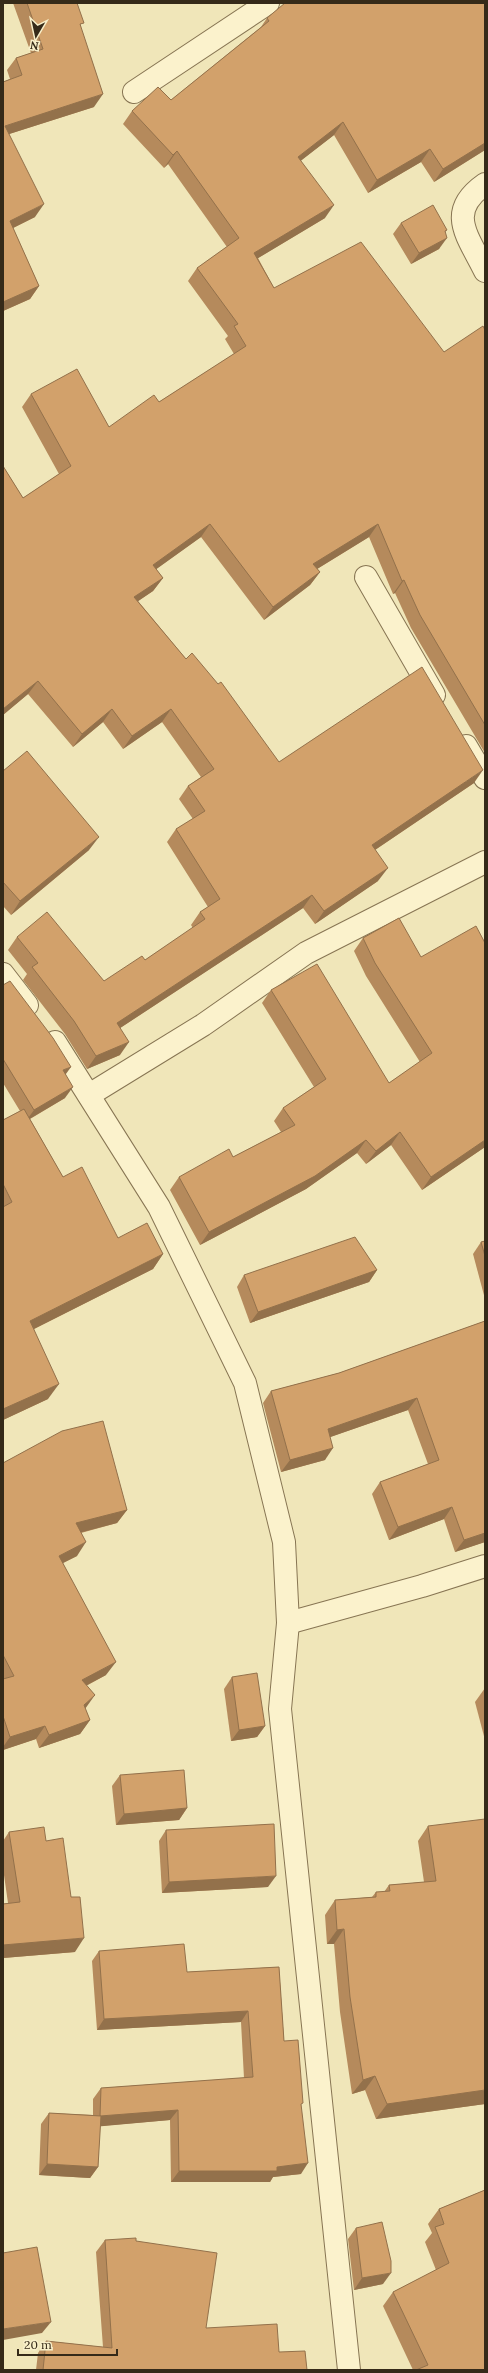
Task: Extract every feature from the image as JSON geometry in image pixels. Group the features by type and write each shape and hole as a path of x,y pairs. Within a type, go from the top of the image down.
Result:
{"street":[{"path":"134,92 268,3"},
{"path":"485,184 474,191 462,208 462,225 485,271"},
{"path":"366,577 443,710"},
{"path":"456,730 485,778"},
{"path":"89,1095 202,1024 306,953 485,862"},
{"path":"3,974 55,1042 159,1207 245,1383 284,1542 288,1622 280,1709 349,2370"},
{"path":"288,1622 422,1586 485,1566"}],"building":[{"path":"27,3 77,3 84,23 80,24 103,94 5,126 44,204 10,221 39,286 3,302 3,82 22,75 16,58 43,49"},
{"path":"285,3 485,3 485,143 443,169 430,149 377,180 343,122 298,157 334,205 254,253 274,288 361,242 444,352 483,326 485,330 485,725 420,615 404,580 402,581 378,524 313,564 320,572 273,607 210,524 153,565 163,578 134,597 186,659 192,653 218,684 221,682 279,762 422,667 483,770 372,845 388,868 324,911 312,895 117,1023 129,1042 96,1056 74,1021 32,967 38,963 17,937 47,912 104,981 142,956 145,960 205,919 200,912 220,899 176,829 205,811 188,786 214,769 171,709 132,736 112,709 82,734 38,681 3,709 3,466 23,498 71,466 31,394 77,369 109,427 154,395 159,402 246,346 234,326 238,324 197,268 239,238 177,151 173,155 132,111 158,87 171,100 269,21 267,18"},
{"path":"433,205 447,230 445,231 447,238 419,253 401,223"},
{"path":"27,751 99,837 20,901 3,882 3,771"},
{"path":"399,918 421,957 476,926 485,943 485,1140 431,1177 400,1132 376,1151 366,1140 315,1176 209,1232 179,1177 229,1149 233,1157 295,1125 283,1108 326,1079 271,990 317,964 389,1083 432,1053 375,963 363,938"},
{"path":"10,981 53,1038 71,1067 63,1070 73,1087 34,1110 3,1059 3,985"},
{"path":"24,1109 63,1177 82,1167 118,1238 147,1223 163,1254 30,1321 59,1384 3,1409 3,1207 12,1202 3,1184 3,1120"},
{"path":"355,1237 377,1270 258,1312 244,1275"},
{"path":"485,1241 485,1256 481,1242"},
{"path":"485,1321 485,1533 464,1540 452,1507 398,1527 380,1482 439,1460 417,1398 328,1429 333,1448 290,1460 271,1391 339,1373"},
{"path":"103,1421 127,1510 76,1523 86,1542 59,1556 116,1662 82,1680 95,1695 84,1705 90,1720 49,1735 45,1726 10,1737 3,1716 3,1679 14,1676 3,1655 3,1463 62,1431"},
{"path":"257,1673 265,1726 239,1730 232,1677"},
{"path":"184,1770 187,1808 124,1814 120,1775"},
{"path":"485,1819 485,2090 387,2104 375,2076 363,2080 350,1997 344,1929 337,1930 335,1900 376,1897 376,1892 390,1891 389,1885 436,1881 428,1826"},
{"path":"274,1824 276,1876 169,1882 166,1830"},
{"path":"44,1827 46,1841 63,1838 71,1897 80,1897 84,1938 3,1945 3,1904 20,1902 9,1832"},
{"path":"184,1944 187,1972 279,1967 284,2041 298,2040 303,2103 301,2104 308,2163 277,2167 277,2171 179,2171 178,2110 100,2116 101,2088 253,2077 248,2011 104,2019 99,1951"},
{"path":"49,2113 101,2116 98,2167 47,2164"},
{"path":"485,2190 485,2370 416,2370 428,2365 393,2292 449,2263 435,2227 444,2224 439,2209"},
{"path":"382,2222 391,2261 391,2273 362,2278 356,2228"},
{"path":"136,2238 136,2241 217,2253 206,2328 277,2324 279,2352 305,2351 307,2370 43,2370 46,2341 112,2348 105,2240"},
{"path":"37,2247 51,2322 3,2329 3,2253"}]}
